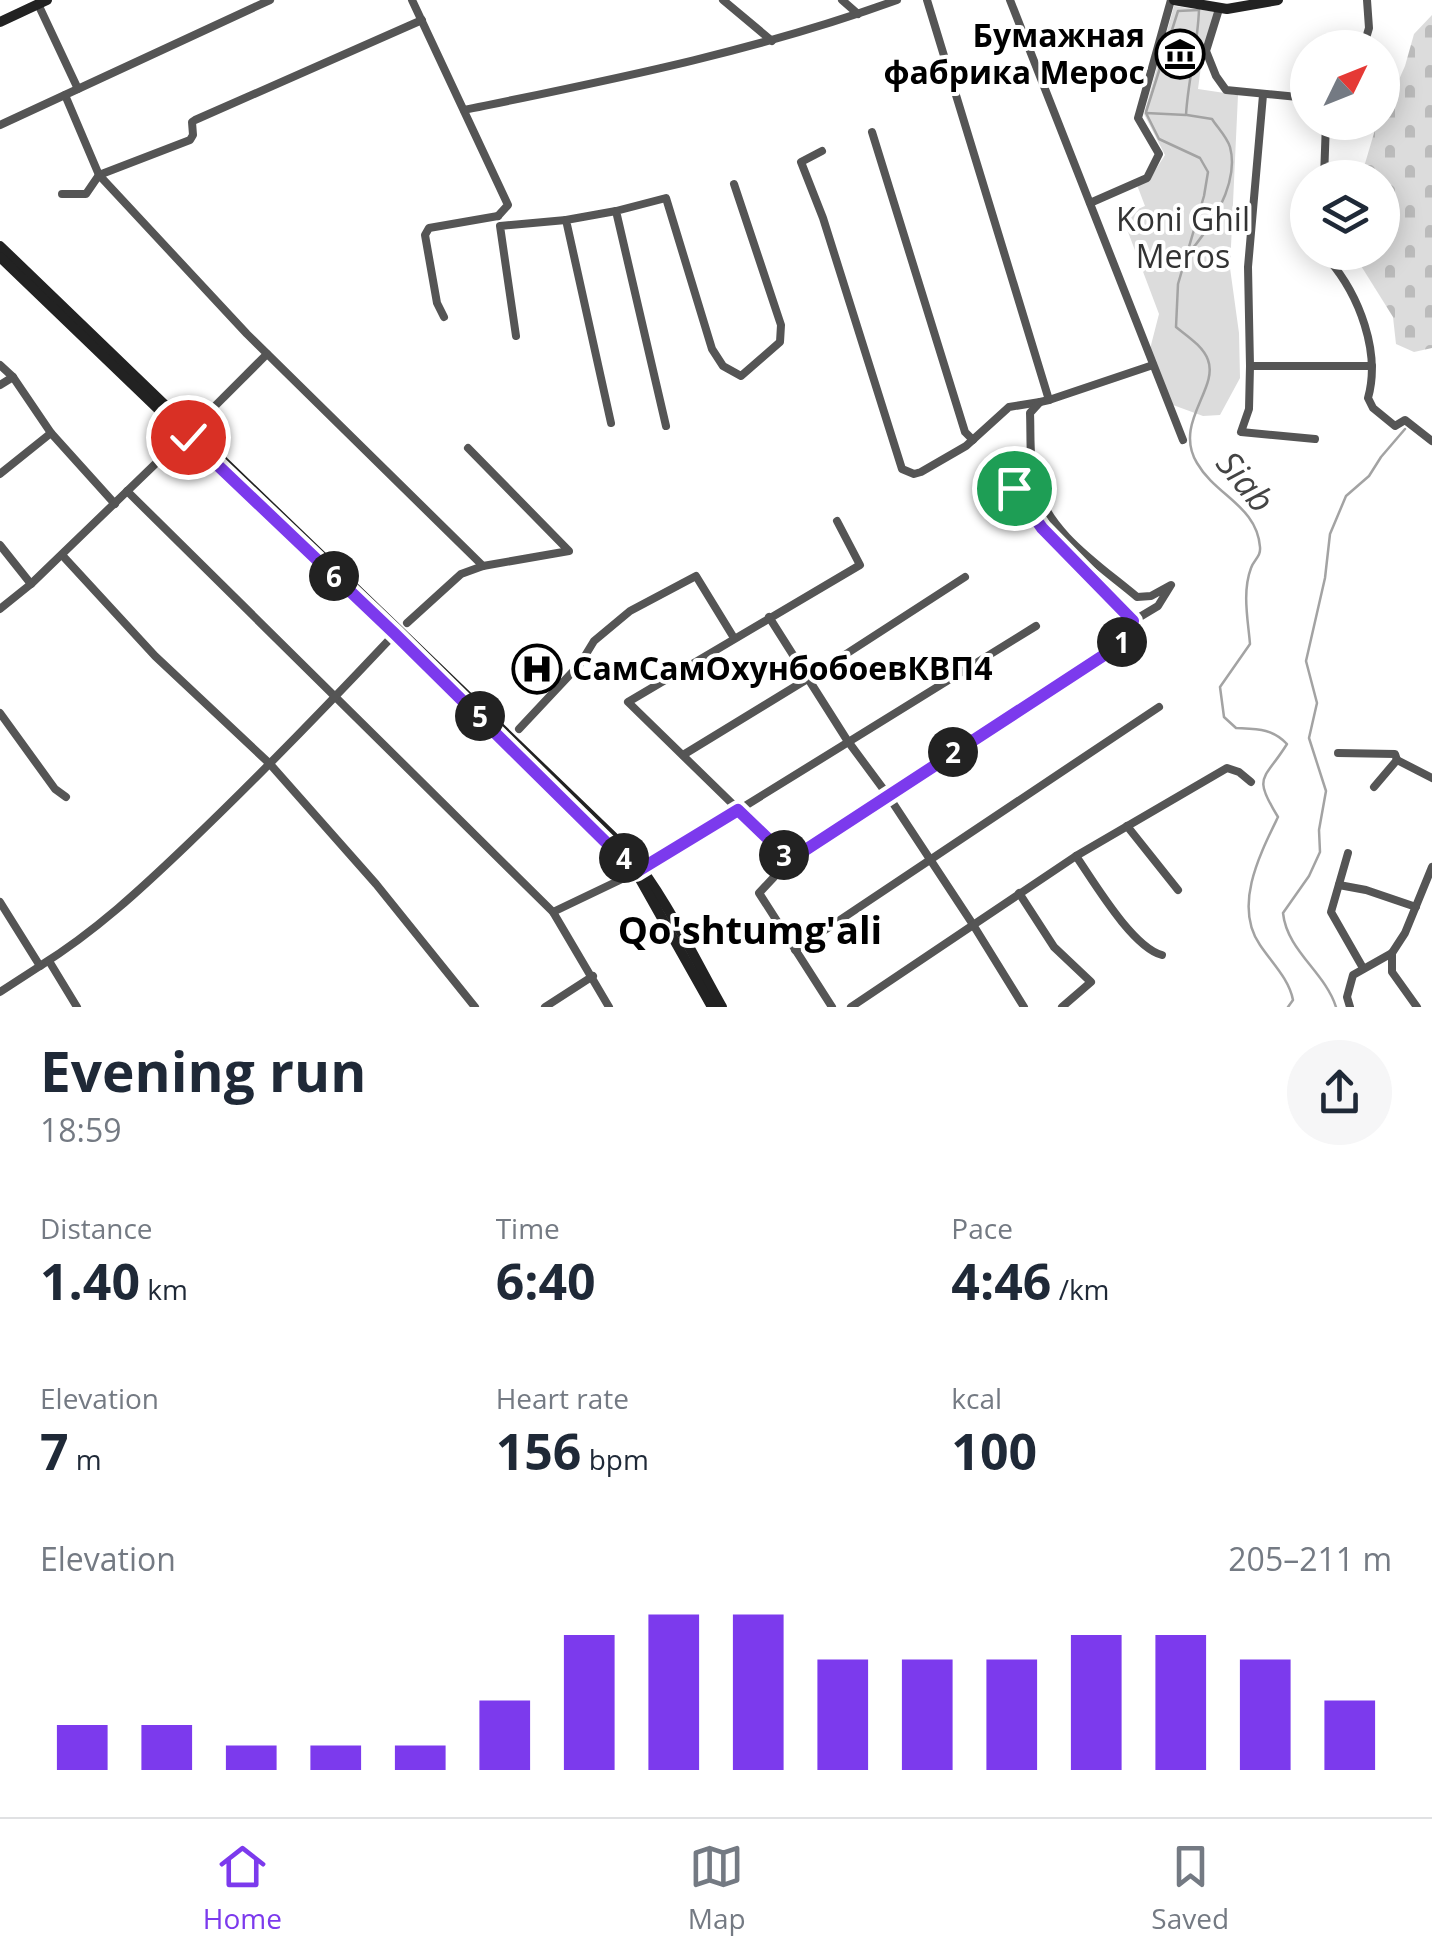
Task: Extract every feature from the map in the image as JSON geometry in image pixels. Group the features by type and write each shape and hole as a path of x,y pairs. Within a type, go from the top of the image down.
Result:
{"main road":[{"path":"1173,0 1215,8 1278,0"},
{"path":"0,22 43,2"},
{"path":"0,246 403,630 627,850 722,1007"},
{"path":"0,257 639,870 712,1007"}],"street":[{"path":"0,125 270,0"},
{"path":"412,0 508,205 498,221 516,336"},
{"path":"723,0 772,41"},
{"path":"842,0 858,14"},
{"path":"464,110 772,41 897,0"},
{"path":"927,0 1044,401"},
{"path":"1010,0 1183,440"},
{"path":"1090,203 1147,178 1159,154 1138,118 1173,0"},
{"path":"1367,0 1369,30"},
{"path":"43,2 78,89"},
{"path":"1215,8 1206,52 1226,90 1290,97"},
{"path":"62,194 86,194 99,175 190,140 195,120 422,20"},
{"path":"1262,95 1248,267 1249,409 1241,432 1315,439"},
{"path":"65,96 99,175 267,354 484,566"},
{"path":"872,132 965,432 974,440"},
{"path":"822,151 801,162 834,249 902,469 914,474 921,472 974,440 1009,407 1044,401 1154,365"},
{"path":"444,317 437,302 424,235 429,228 566,220 666,198 712,349 723,366 741,376 780,342 782,325 734,184"},
{"path":"616,211 666,426"},
{"path":"566,220 611,423"},
{"path":"1337,270 1359,307 1372,366 1368,398 1373,408 1395,426 1405,420 1432,440"},
{"path":"199,422 267,354"},
{"path":"0,365 14,377 51,433 115,504"},
{"path":"1250,366 1372,366"},
{"path":"0,385 14,377"},
{"path":"1044,401 1030,413 1034,481 1048,517 1137,597 1151,596 1178,581 1184,583"},
{"path":"0,474 51,433"},
{"path":"0,610 178,442"},
{"path":"407,623 461,574 484,566 569,551 468,448"},
{"path":"1014,488 1042,528 1133,621"},
{"path":"127,491 553,912 609,1007"},
{"path":"790,860 628,702 860,565 838,521"},
{"path":"0,545 30,584"},
{"path":"62,555 154,656 270,764 376,884 475,1007"},
{"path":"519,729 580,664 594,640 630,611 696,576 734,638"},
{"path":"682,755 809,678 964,576"},
{"path":"832,1007 759,892 790,860 1118,646 1133,621 1158,606 1171,585"},
{"path":"769,617 1024,1007"},
{"path":"553,912 639,870 1036,626"},
{"path":"0,992 111,917 270,764 388,641"},
{"path":"795,950 1159,707"},
{"path":"0,713 54,788 66,797"},
{"path":"1338,753 1395,754 1397,760"},
{"path":"1397,760 1432,778"},
{"path":"1374,787 1397,760"},
{"path":"851,1007 1076,856 1227,768 1251,782"},
{"path":"1127,826 1178,890"},
{"path":"1348,853 1331,912 1363,968"},
{"path":"1076,856 1118,916 1150,950 1162,955"},
{"path":"1417,1007 1392,972 1392,953 1432,867"},
{"path":"1339,886 1366,890 1416,907"},
{"path":"1019,894 1054,947 1091,982 1062,1007"},
{"path":"0,902 77,1007"},
{"path":"1350,1007 1347,997 1353,975 1392,953"},
{"path":"545,1007 593,976"}],"green space":[{"name":"Koni Ghil Meros","path":"1174,6 1217,12 1203,51 1198,89 1238,95 1230,268 1239,333 1240,378 1220,415 1203,416 1173,405 1150,349 1159,314 1122,216 1145,206 1137,185 1149,180 1165,155 1144,114"},
{"path":"1432,15 1432,348 1414,352 1396,344 1393,317 1364,270 1400,270 1400,160 1366,160 1372,140 1400,140 1400,77 1414,34"}],"waterway":[{"name":"Siab","path":"1199,9 1186,115 1146,113 1159,139 1200,158 1208,172 1178,284 1176,327 1202,350 1210,371 1193,420 1191,448 1205,474 1252,521 1260,547 1247,587 1250,644 1220,687 1224,717 1236,728 1270,732 1287,744 1264,779 1265,793 1278,817 1252,880 1249,914 1260,945 1291,992 1293,1000 1288,1007"},
{"path":"1146,112 1178,11 1199,10"},
{"path":"1185,257 1220,206 1232,161 1229,143 1212,119 1187,115"},
{"path":"1336,1007 1324,983 1291,939 1283,913 1309,876 1320,852 1319,830 1326,791 1309,738 1317,703 1306,661 1325,578 1330,534 1346,496 1369,476 1405,429"}],"place":[{"name":"Бумажная фабрика Мерос","path":"1180,54"},
{"name":"СамСамОхунбобоевКВП4","path":"537,669"}],"district":[{"name":"Qo'shtumg'ali","path":"750,931"}],"route":[{"path":"188,437 636,872 738,810 790,860 1118,646 1133,621 1042,528 1014,488"}]}
